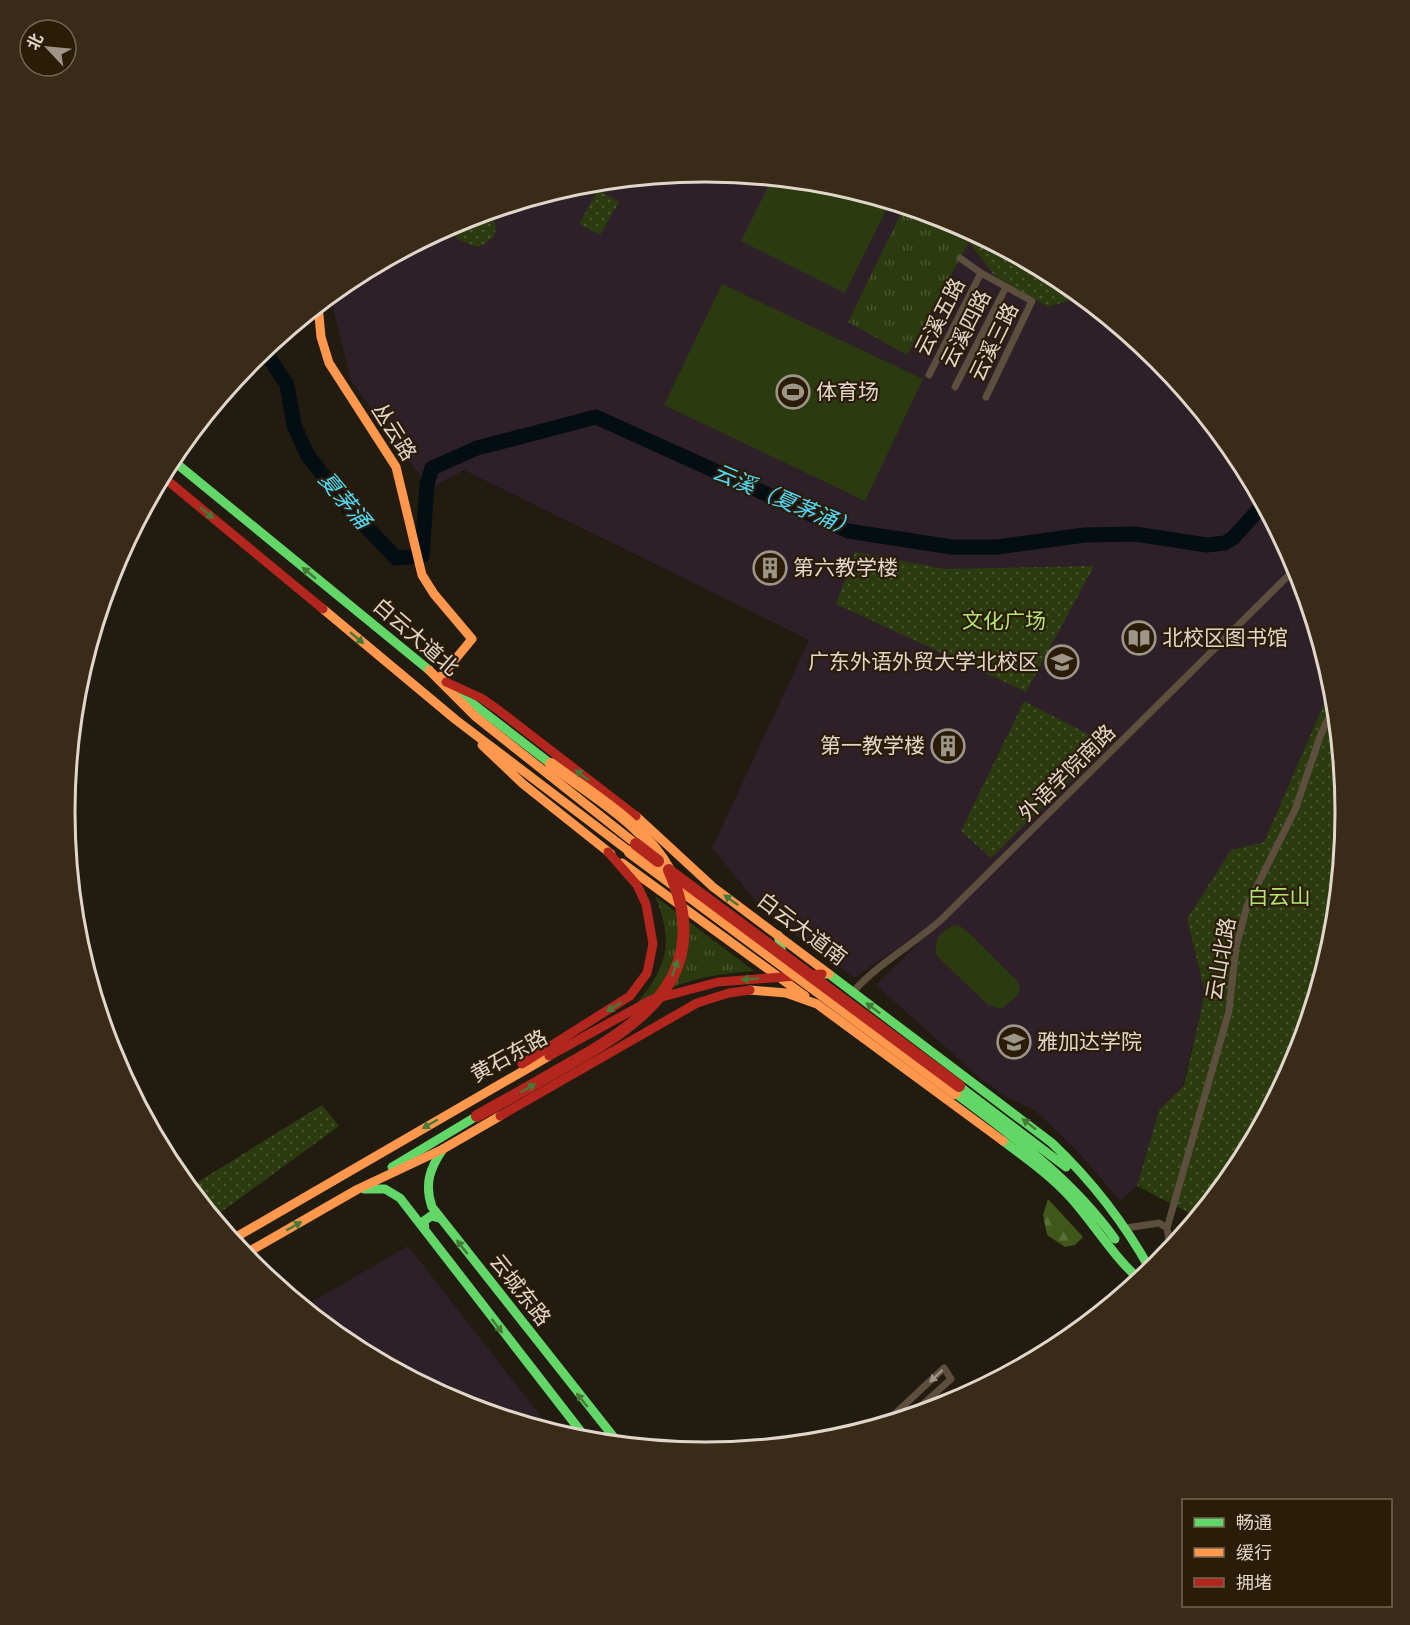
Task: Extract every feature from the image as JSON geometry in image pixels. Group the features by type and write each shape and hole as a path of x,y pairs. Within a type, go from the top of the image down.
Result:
{"main road":[{"name":"丛云路","path":"319,315 321,337 329,363 400,481 414,548 429,588 472,639 439,679"},
{"name":"白云大道北","path":"179,465 439,679 476,717 633,848"},
{"name":"白云大道北","path":"169,482 464,726 633,848"},
{"path":"252,1250 637,1024 666,990 681,948 682,927 679,897 660,855 642,836 439,679"},
{"name":"白云大道南","path":"439,679 475,694 497,709 640,820 713,887 1050,1140 1095,1186 1126,1228 1146,1262"},
{"name":"白云大道南","path":"464,726 523,784 608,852 1035,1165 1071,1198 1122,1264 1133,1274"},
{"name":"白云大道南","path":"633,848 957,1090 1061,1174 1100,1218 1135,1272"},
{"path":"481,1094 538,1052 621,1003 642,982 652,954 649,914 637,885 608,852"},
{"path":"762,965 772,961 777,955 778,935"},
{"path":"765,988 778,977 784,963 778,935"},
{"name":"黄石东路","path":"238,1236 481,1094 651,1000 689,988 735,980 829,974"},
{"path":"358,1189 443,1149 711,998 765,988 793,993 817,1004"},
{"path":"617,1018 634,1024 635,1034 628,1044"},
{"name":"白云大道南","path":"957,1090 1048,1152 1126,1228"},
{"name":"云城东路","path":"443,1149 433,1163 427,1184 429,1199 439,1218 612,1435"},
{"name":"云城东路","path":"358,1189 378,1188 393,1193 579,1429"},
{"path":"424,1230 424,1221 431,1216 439,1218"}],"street":[{"path":"960,258 1006,287"},
{"name":"云溪五路","path":"929,375 981,273"},
{"name":"云溪三路","path":"986,397 1032,301 1006,287"},
{"name":"云溪四路","path":"955,387 1006,287"},
{"name":"外语学院南路","path":"833,1016 853,992 942,919 1289,575"},
{"name":"云山北路","path":"1169,1238 1167,1228 1229,1011 1236,947 1247,906 1295,810 1328,719"},
{"path":"1126,1228 1159,1223 1167,1228"},
{"path":"896,1413 944,1368 951,1379 924,1403"}],"shaded area":[{"name":"广东外语外贸大学北校区","path":"705,182 787,188 828,195 868,204 946,230 969,242 994,275 1048,307 1071,300 1120,339 1150,367 1205,429 1251,497 1287,571 1302,610 1314,649 1325,701 1264,842 1187,919 1205,993 1183,1085 1159,1110 1137,1186 1120,1201 1079,1153 1036,1111 1003,1095 981,1079 876,985 947,915 854,978 764,911 712,848 809,640 464,470 431,488 410,463 351,380 332,305 390,267 464,230 542,204 623,188"},
{"path":"408,1246 545,1422 502,1409 426,1378 355,1336 310,1303"}],"green space":[{"path":"768,186 828,195 886,209 845,293 741,241"},
{"path":"601,192 619,202 600,235 579,224 597,193"},
{"path":"901,214 946,230 969,242 907,355 848,322"},
{"path":"494,219 495,233 484,244 477,247 457,239 454,234"},
{"path":"965,239 1020,267 1071,300 1048,307 994,275"},
{"name":"体育场","path":"722,284 923,379 865,501 664,405"},
{"name":"文化广场","path":"855,552 945,569 1094,566 1026,692 836,604"},
{"path":"1024,701 1107,744 991,858 961,831"},
{"name":"白云山","path":"1325,701 1334,771 1334,854 1330,895 1314,976 1287,1054 1251,1128 1229,1163 1191,1214 1137,1186 1159,1110 1184,1085 1205,993 1187,919 1231,850 1264,842"},
{"path":"655,896 754,971 694,980 637,1003 656,977 665,953 665,927"},
{"path":"953,925 960,926 968,932 1018,982 1020,989 1016,997 1002,1009 988,1005 935,954 938,936"},
{"path":"322,1105 339,1126 219,1213 196,1183"},
{"path":"1048,1199 1083,1237 1075,1245 1065,1247 1047,1235 1043,1215"}],"waterway":[{"name":"云溪（夏茅涌）","path":"269,358 287,385 294,425 307,454 343,502 396,558 422,556 427,484 432,468 477,448 596,417 848,531 952,547 997,547 1085,535 1135,534 1207,545 1225,543 1233,538 1258,511"}],"traffic: fast":[{"path":"179,465 429,670"},
{"path":"455,690 551,764"},
{"path":"778,935 784,962"},
{"path":"822,974 829,974 1052,1143 1081,1172 1106,1203 1146,1262"},
{"path":"959,1086 1066,1167"},
{"path":"955,1093 1061,1178 1098,1217 1115,1239"},
{"path":"392,1167 477,1116"},
{"path":"1003,1141 1063,1190 1133,1273"},
{"path":"443,1149 430,1176 429,1191 432,1207 612,1435"},
{"path":"364,1189 385,1189 400,1198 579,1429"},
{"path":"425,1230 424,1221 431,1216 439,1218"}],"traffic: slow":[{"path":"319,315 321,337 329,363 396,467 422,575 434,594 472,639 439,679 446,682"},
{"path":"323,609 456,720 630,852"},
{"path":"429,670 476,717 636,844"},
{"path":"482,745 523,784 611,854"},
{"path":"551,764 631,824 646,838 669,870"},
{"path":"636,816 713,887 829,974"},
{"path":"630,852 955,1093"},
{"path":"622,863 805,996"},
{"path":"750,990 786,993 817,1004 1003,1141"},
{"path":"238,1236 549,1056"},
{"path":"252,1250 358,1189 443,1149 500,1116"}],"traffic: jam":[{"path":"169,482 323,609"},
{"path":"446,682 481,698 497,709 636,816"},
{"path":"636,844 658,861"},
{"path":"522,1064 630,996 647,973 653,944 646,904 637,885 608,852"},
{"path":"477,1116 598,1047 647,1010 666,988 678,964 683,937 681,906 669,870"},
{"path":"671,872 959,1086"},
{"path":"549,1056 651,1000 718,982 822,974"},
{"path":"500,1116 697,1003 729,993 750,990"}],"place":[{"name":"体育场","path":"793,392"},
{"name":"第六教学楼","path":"770,568"},
{"name":"北校区图书馆","path":"1139,638"},
{"name":"广东外语外贸大学北校区","path":"1062,662"},
{"name":"第一教学楼","path":"948,746"},
{"name":"雅加达学院","path":"1014,1042"}],"water label":[{"name":"夏茅涌","path":"345,500"}]}
